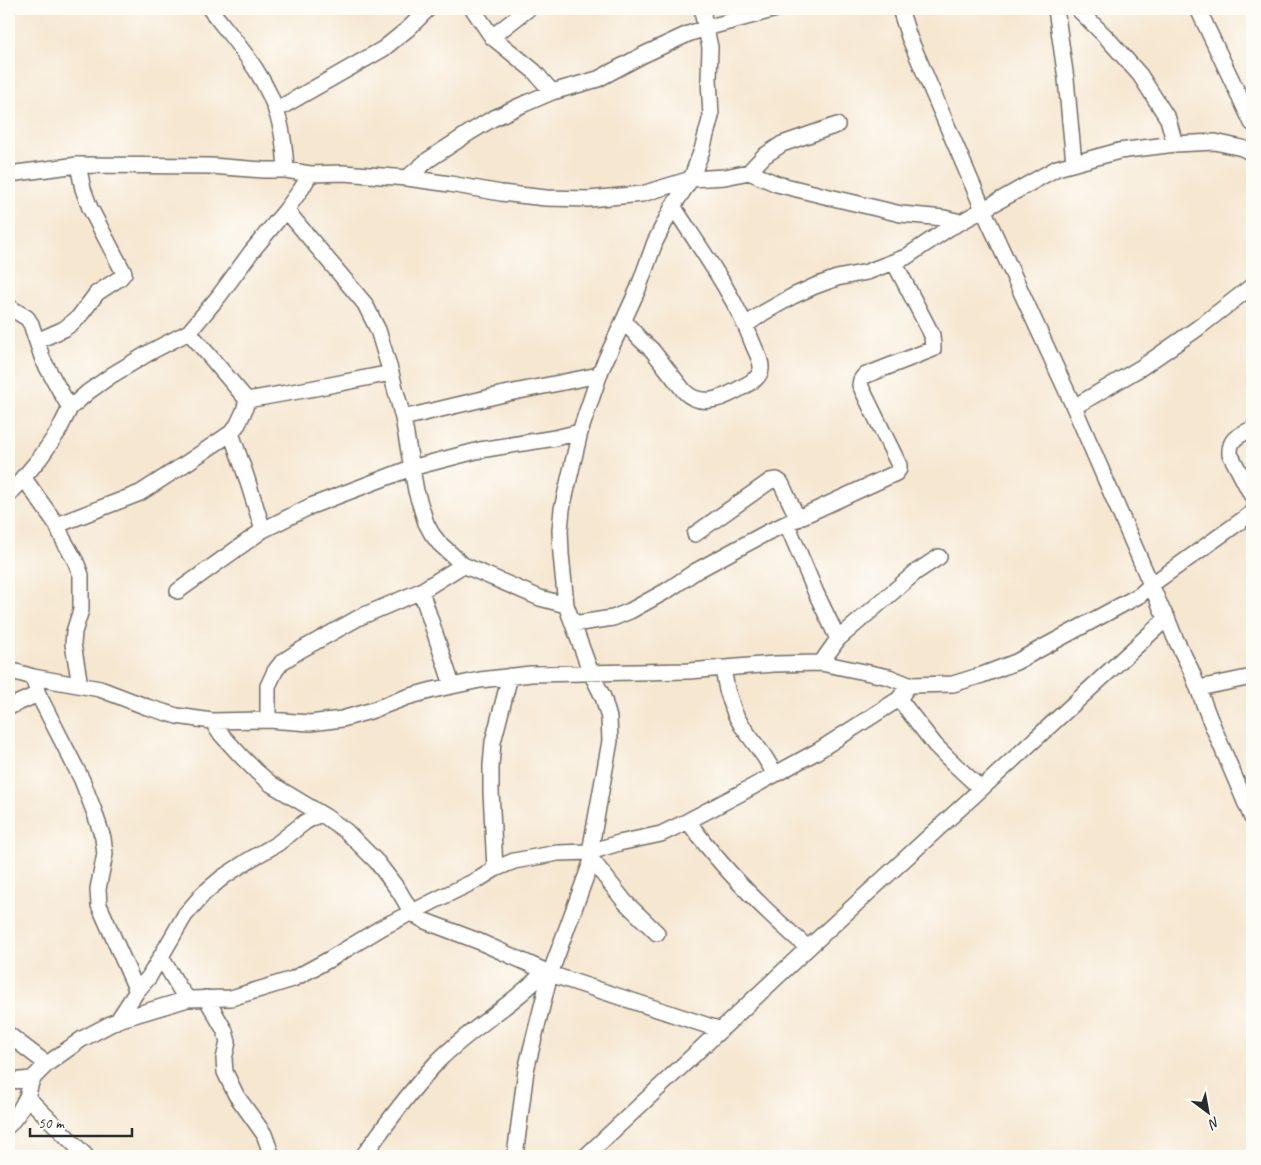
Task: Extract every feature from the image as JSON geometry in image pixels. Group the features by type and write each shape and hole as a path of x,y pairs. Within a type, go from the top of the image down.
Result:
{"street":[{"path":"210,9 250,59 261,77 276,110 283,138 286,170"},
{"path":"276,110 383,49 409,28 428,9"},
{"path":"473,9 492,37 534,71 552,92"},
{"path":"492,37 528,9"},
{"path":"515,1156 526,1070 547,973 591,856 610,741 609,718 603,697 591,673 566,605 560,530 562,509 580,432 599,375 638,289 655,242 674,206 691,180 702,150 711,116 710,47 703,16 704,9"},
{"path":"407,178 428,160 492,119 552,92 598,79 688,34 776,9"},
{"path":"900,9 909,37 983,209 1074,407 1162,610 1199,688 1209,717 1252,818"},
{"path":"1056,9 1066,79 1074,163"},
{"path":"1078,9 1140,75 1168,119 1175,144"},
{"path":"1198,9 1247,99 1252,124"},
{"path":"749,172 764,156 782,144 837,125"},
{"path":"746,325 793,296 815,286 837,278 867,272 906,257 949,228 1057,168 1119,151 1175,144 1215,142 1242,148 1252,153"},
{"path":"9,174 78,165 211,166 286,170 310,174 344,173 407,178 501,194 589,199 642,194 691,180 725,177 749,172 777,184 901,214 944,218 961,222"},
{"path":"37,342 64,329 78,318 97,293 120,278 124,273 90,208 83,189 78,165"},
{"path":"9,494 40,458 58,432 70,408 112,375 189,332 286,210 310,174"},
{"path":"624,321 652,350 690,397 716,400 730,395 756,379 761,372 761,364 746,325 715,270 674,206"},
{"path":"286,210 365,304 378,330 403,418 416,491 426,523 439,543 463,565 540,598 566,605"},
{"path":"573,624 613,618 630,611 668,590 696,571 768,532 896,473 900,465 860,385 860,380 864,376 933,349 932,335 894,262"},
{"path":"1074,407 1142,367 1198,328 1252,286"},
{"path":"9,307 27,318 31,324 44,360 70,408"},
{"path":"189,332 246,400"},
{"path":"246,400 391,373"},
{"path":"403,418 504,394 599,375"},
{"path":"57,525 140,493 231,433 238,424 246,400"},
{"path":"1252,429 1234,438 1230,446 1230,454 1252,496"},
{"path":"178,591 264,530 311,506 412,468 480,450 580,432"},
{"path":"231,433 264,530"},
{"path":"23,477 57,525 76,562 80,575 81,610 74,632 73,644 80,684"},
{"path":"695,534 770,482 777,480 781,483 816,593 838,639"},
{"path":"9,670 33,677 100,689 146,707 178,716 212,721 268,720 310,723 342,719 452,685 531,674 723,669 774,664 821,663 889,677 910,685 953,684 1016,662 1140,595 1151,585 1252,513"},
{"path":"821,663 838,639 916,572 939,557"},
{"path":"268,720 268,686 275,671 282,662 360,617 421,591 463,565"},
{"path":"421,591 452,685"},
{"path":"586,1156 808,948 1167,618"},
{"path":"723,669 734,714 775,774"},
{"path":"495,869 490,791 491,766 493,742 510,676"},
{"path":"33,677 38,694 82,780 103,838 105,854 98,889 99,905 136,991"},
{"path":"1199,688 1252,677"},
{"path":"9,1125 17,1116 27,1097 32,1079 47,1064 82,1039 118,1020 188,999 231,998 293,979 381,928 514,861 558,852 591,856 619,843 661,834 816,752 899,699 910,685"},
{"path":"9,707 38,694"},
{"path":"899,699 935,745 981,789"},
{"path":"212,721 219,732 271,784 346,831 377,862 399,891 412,913 425,921 478,941 547,973 721,1030"},
{"path":"118,1020 161,957 170,938 185,915 204,893 249,860 277,844 305,822 320,814"},
{"path":"688,821 752,897 808,948"},
{"path":"591,856 625,902 657,933"},
{"path":"161,957 188,999"},
{"path":"363,1156 404,1101 440,1060 472,1031 547,973"},
{"path":"206,998 225,1031 228,1042 224,1059 225,1072 236,1095 264,1134 272,1156"},
{"path":"9,1035 47,1064"},
{"path":"9,1081 32,1079"},
{"path":"27,1097 86,1156"}]}
